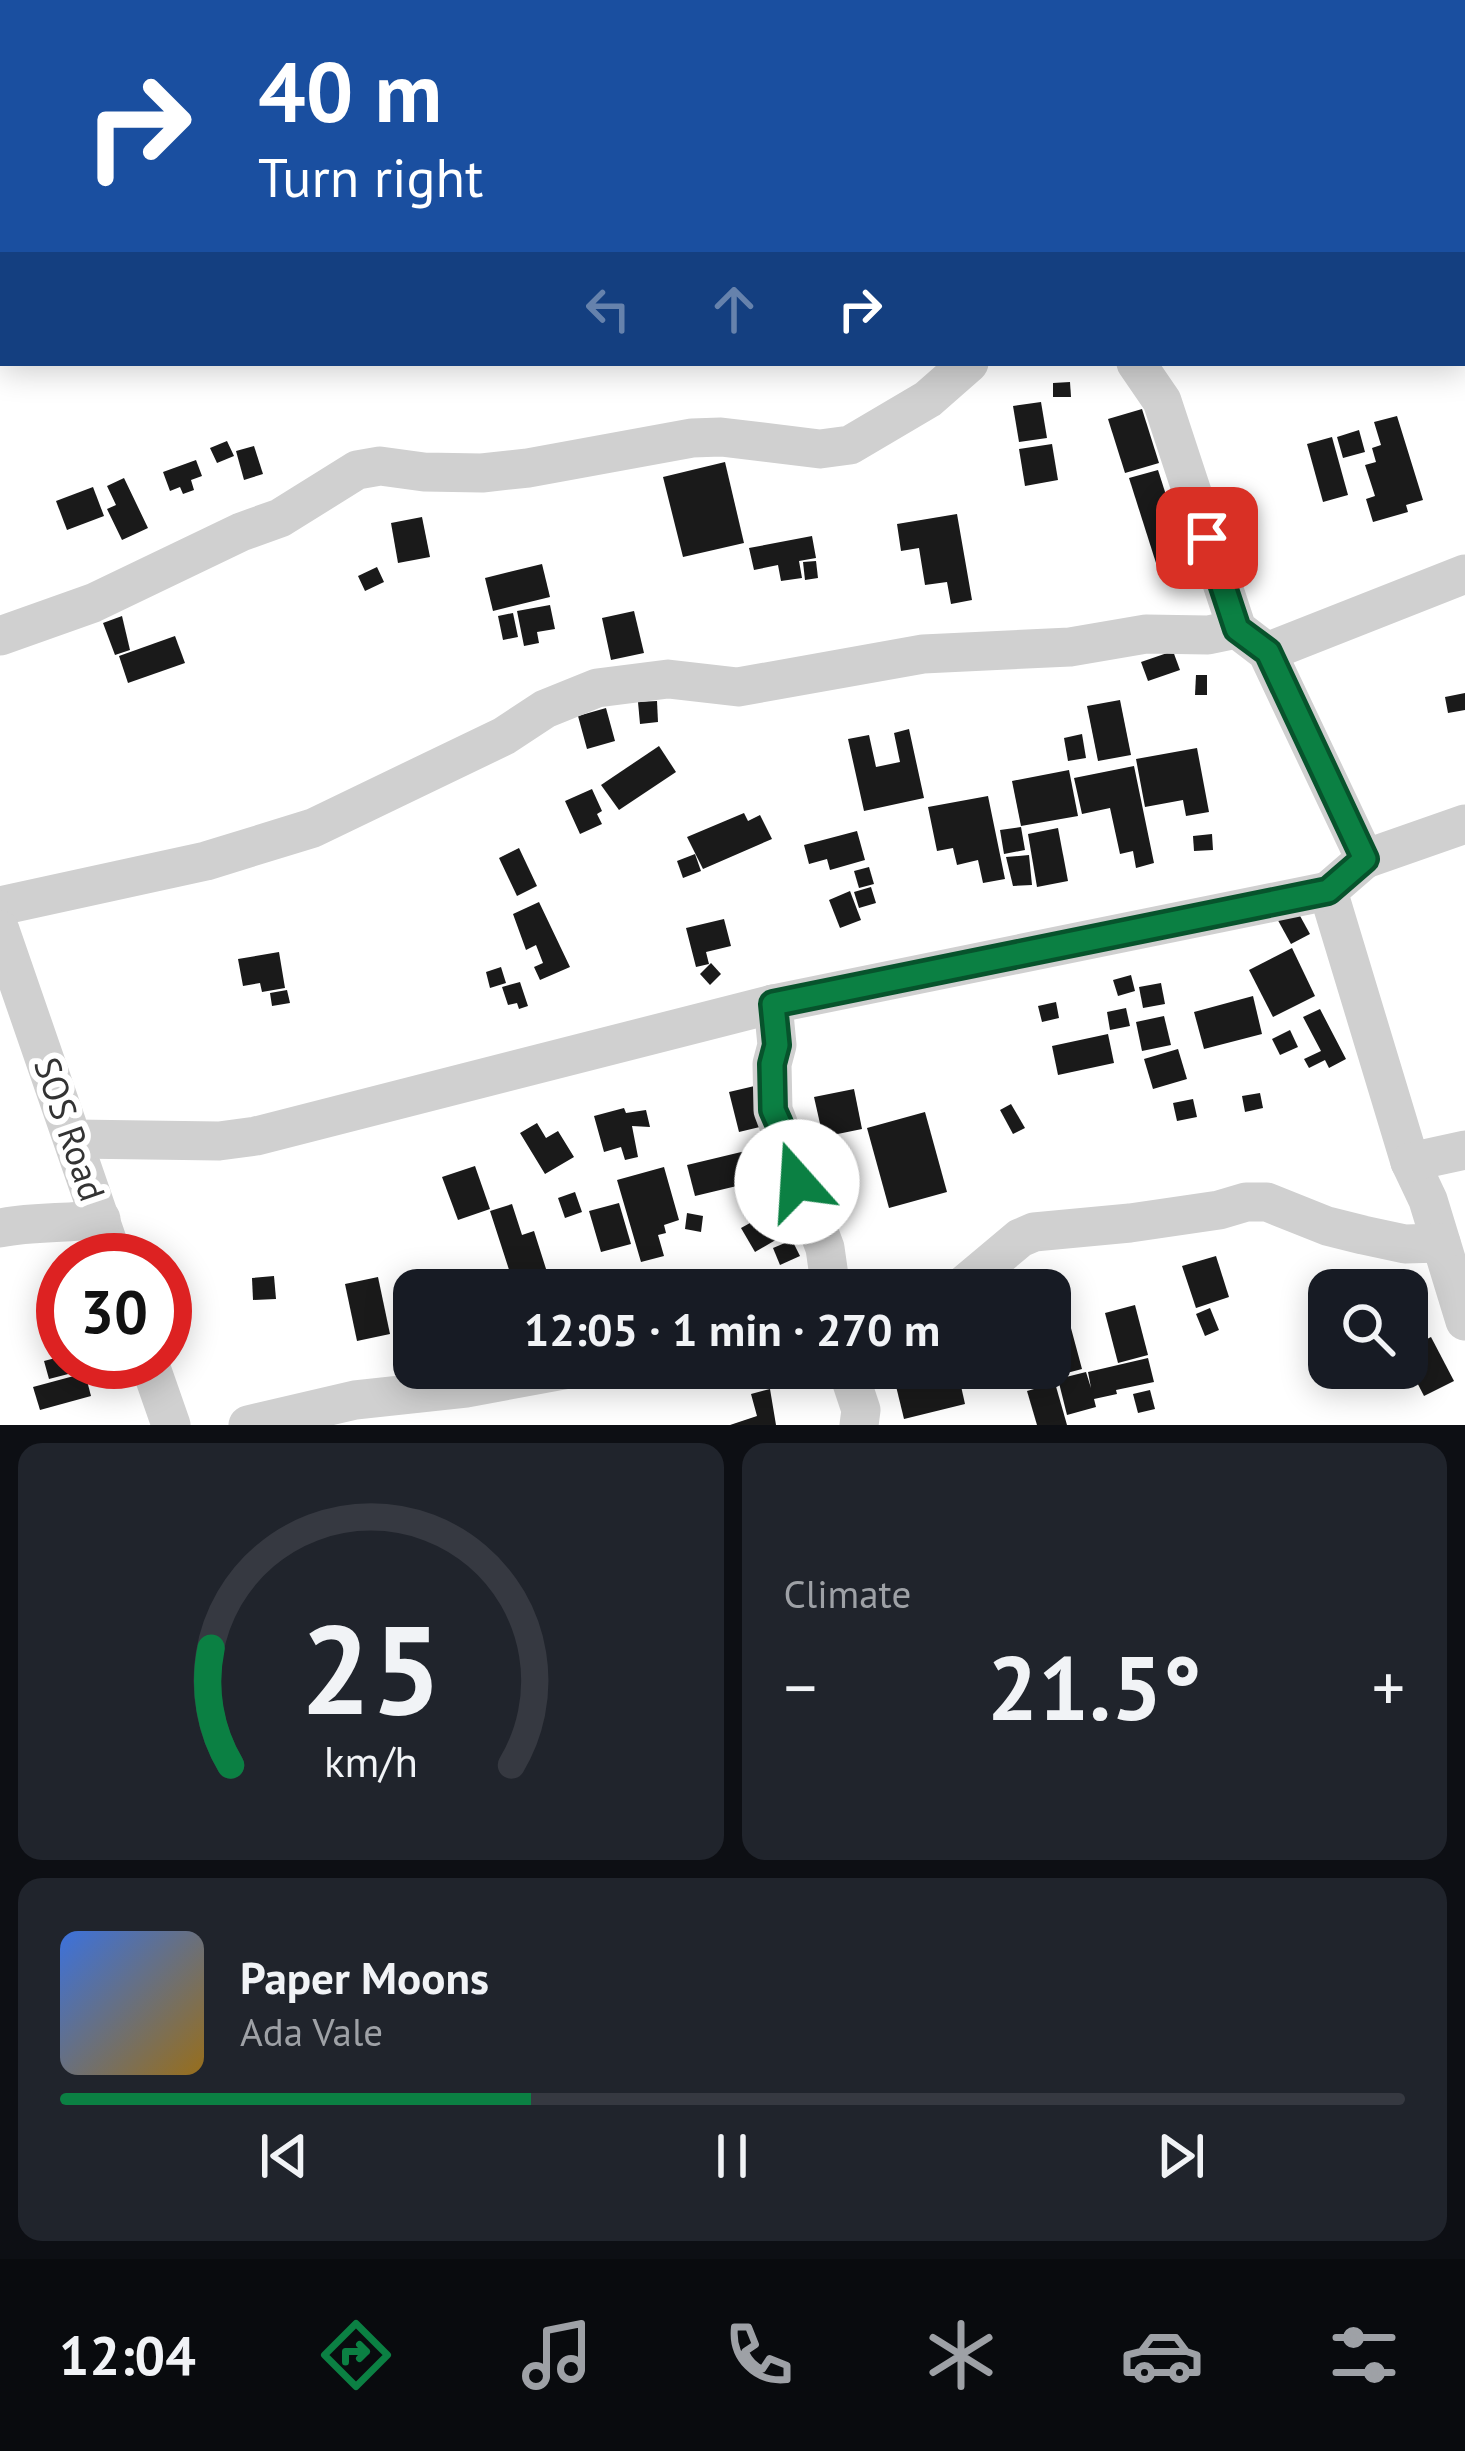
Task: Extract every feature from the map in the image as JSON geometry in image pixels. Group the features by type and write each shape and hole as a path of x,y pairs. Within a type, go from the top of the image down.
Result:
{"street":[{"path":"0,636 93,603 280,518 357,470 380,466 482,473 692,437 820,449 850,445 928,399 966,366"},
{"path":"1138,366 1162,401 1252,640 1365,859"},
{"path":"0,906 206,861 313,828 505,736 544,709 597,688 668,679 738,687 923,654 1070,647 1146,634 1252,640 1465,574"},
{"path":"75,1139 219,1142 256,1136 773,1004 1328,891 1365,859 1465,824"},
{"path":"1328,891 1410,1162 1428,1200 1465,1322"},
{"name":"SOS Road","path":"0,930 105,1233"},
{"path":"773,1004 777,1045 772,1064 773,1110 793,1155 797,1182 825,1248 828,1269"},
{"path":"1410,1162 1465,1150"},
{"path":"986,1269 1034,1232 1142,1221 1246,1202 1268,1202 1327,1226 1405,1244 1441,1243"},
{"path":"0,1228 100,1219"},
{"path":"158,1389 171,1425"},
{"path":"248,1425 355,1400 457,1389"},
{"path":"854,1389 860,1425"}],"building":[{"path":"1070,382 1071,397 1053,397 1053,383"},
{"path":"1041,402 1047,438 1019,442 1013,406"},
{"path":"1142,409 1159,463 1125,473 1108,419"},
{"path":"1397,416 1423,500 1406,505 1408,512 1373,522 1366,499 1375,496 1365,465 1376,462 1372,448 1381,445 1374,422"},
{"path":"1359,430 1365,452 1343,458 1337,437"},
{"path":"1332,437 1348,495 1323,502 1307,444"},
{"path":"227,441 234,456 217,463 210,448"},
{"path":"1052,444 1058,480 1025,486 1019,449"},
{"path":"254,446 263,474 244,480 236,451"},
{"path":"196,460 202,476 191,480 194,490 170,491 163,472"},
{"path":"725,462 744,543 683,557 663,477"},
{"path":"1158,470 1185,554 1156,563 1129,478"},
{"path":"124,478 148,528 122,540 107,509 116,505 107,486"},
{"path":"93,487 104,516 67,530 56,501"},
{"path":"957,514 972,600 951,604 947,582 925,585 919,548 901,551 897,524"},
{"path":"422,517 430,557 398,563 391,523"},
{"path":"812,536 816,558 799,561 802,578 781,581 778,565 754,570 749,548"},
{"path":"816,561 818,578 805,580 803,562"},
{"path":"542,564 550,597 493,611 485,578"},
{"path":"377,567 384,582 365,591 358,576"},
{"path":"550,605 555,629 537,632 539,643 524,646 517,611"},
{"path":"634,611 644,653 611,660 602,618"},
{"path":"513,613 518,637 503,640 498,616"},
{"path":"122,616 130,650 115,655 103,623"},
{"path":"175,636 185,663 128,683 119,656"},
{"path":"1173,651 1180,670 1148,681 1141,662"},
{"path":"1196,675 1207,675 1207,695 1195,695"},
{"path":"1465,693 1465,710 1448,713 1445,697"},
{"path":"1120,700 1131,755 1098,761 1087,706"},
{"path":"657,701 658,722 640,724 638,702"},
{"path":"606,708 615,741 587,749 578,716"},
{"path":"909,729 924,798 864,811 848,739 869,735 876,767 900,762 894,733"},
{"path":"1082,734 1086,758 1068,761 1064,738"},
{"path":"659,746 676,772 619,810 601,785"},
{"path":"1197,748 1209,812 1186,816 1183,800 1145,807 1136,759"},
{"path":"1134,766 1154,863 1136,868 1133,851 1120,854 1110,808 1082,814 1074,778"},
{"path":"1069,770 1078,816 1021,826 1012,781"},
{"path":"592,789 602,824 580,834 565,801"},
{"path":"988,796 1005,879 983,883 978,860 957,865 953,848 937,851 928,807"},
{"path":"744,813 748,821 760,815 772,839 703,869 687,837"},
{"path":"1021,827 1025,850 1004,854 1000,830"},
{"path":"1058,828 1068,881 1037,887 1028,834"},
{"path":"857,831 865,860 830,870 827,859 809,864 804,845"},
{"path":"1212,834 1213,850 1194,851 1193,836"},
{"path":"519,848 537,886 517,896 499,858"},
{"path":"695,854 701,871 683,878 677,861"},
{"path":"1029,855 1032,885 1013,886 1006,857"},
{"path":"869,867 874,884 859,888 854,871"},
{"path":"871,887 876,903 859,908 854,892"},
{"path":"850,891 861,920 840,928 829,900"},
{"path":"539,902 570,967 540,980 534,967 543,963 536,945 526,950 513,914"},
{"path":"1294,905 1310,934 1291,944 1275,915"},
{"path":"724,919 731,946 706,952 709,964 696,967 686,928"},
{"path":"1292,948 1315,996 1273,1017 1249,970"},
{"path":"279,952 285,988 262,992 260,983 243,986 238,959"},
{"path":"711,963 721,974 710,985 700,974"},
{"path":"501,967 506,983 490,988 486,972"},
{"path":"1131,975 1135,991 1118,996 1113,980"},
{"path":"520,982 528,1006 519,1009 517,1003 508,1005 502,987"},
{"path":"1161,983 1165,1004 1143,1008 1139,987"},
{"path":"287,990 290,1003 272,1006 270,993"},
{"path":"1253,996 1262,1034 1204,1049 1194,1012"},
{"path":"1056,1002 1059,1018 1042,1022 1038,1006"},
{"path":"1126,1008 1130,1026 1110,1030 1107,1012"},
{"path":"1320,1009 1346,1059 1329,1068 1325,1060 1309,1068 1304,1059 1321,1051 1303,1017"},
{"path":"1164,1016 1171,1045 1142,1051 1136,1022"},
{"path":"1290,1030 1298,1047 1280,1055 1272,1039"},
{"path":"1108,1034 1114,1063 1058,1075 1052,1046"},
{"path":"1178,1049 1187,1079 1153,1089 1144,1059"},
{"path":"763,1084 773,1124 739,1132 729,1092"},
{"path":"854,1089 862,1129 823,1137 814,1097"},
{"path":"1260,1093 1263,1108 1245,1112 1242,1096"},
{"path":"1193,1099 1197,1117 1177,1121 1173,1103"},
{"path":"1011,1104 1025,1128 1013,1134 1000,1110"},
{"path":"624,1108 626,1113 646,1110 650,1127 632,1126 638,1157 625,1160 621,1147 604,1152 594,1116"},
{"path":"925,1112 947,1192 889,1208 867,1128"},
{"path":"537,1123 546,1138 558,1131 574,1157 545,1174 520,1133"},
{"path":"758,1148 766,1179 695,1196 687,1165"},
{"path":"475,1166 490,1209 458,1220 442,1177"},
{"path":"664,1167 679,1220 664,1225 666,1233 658,1235 664,1256 641,1262 617,1180"},
{"path":"575,1192 582,1212 565,1218 558,1198"},
{"path":"619,1203 631,1244 601,1252 589,1211"},
{"path":"512,1204 522,1235 534,1231 546,1269 509,1269 490,1211"},
{"path":"777,1208 791,1231 755,1252 741,1228"},
{"path":"687,1213 703,1216 701,1232 685,1229"},
{"path":"792,1240 800,1256 780,1265 773,1248"},
{"path":"1216,1256 1229,1297 1196,1308 1182,1266"},
{"path":"274,1276 276,1299 253,1300 252,1278"},
{"path":"378,1277 390,1334 357,1341 345,1284"},
{"path":"1135,1305 1148,1355 1118,1363 1105,1313"},
{"path":"1210,1308 1219,1330 1205,1336 1196,1314"},
{"path":"1071,1328 1082,1369 1071,1372"},
{"path":"1428,1338 1454,1381 1424,1396 1420,1389 1428,1389"},
{"path":"1148,1358 1154,1382 1116,1390 1117,1394 1094,1399 1096,1407 1067,1415 1060,1389 1071,1389 1071,1376 1086,1372 1091,1388 1088,1372"},
{"path":"33,1387 89,1389 91,1396 40,1410"},
{"path":"770,1389 776,1425 730,1425 757,1416 751,1394"},
{"path":"897,1389 962,1389 965,1404 904,1419"},
{"path":"1057,1389 1067,1425 1037,1425 1027,1391"},
{"path":"1150,1390 1155,1409 1138,1413 1133,1394"}],"route":[{"path":"797,1182 793,1155 773,1110 772,1064 777,1045 773,1004 1328,891 1365,859 1268,652 1237,629 1207,538"}]}
